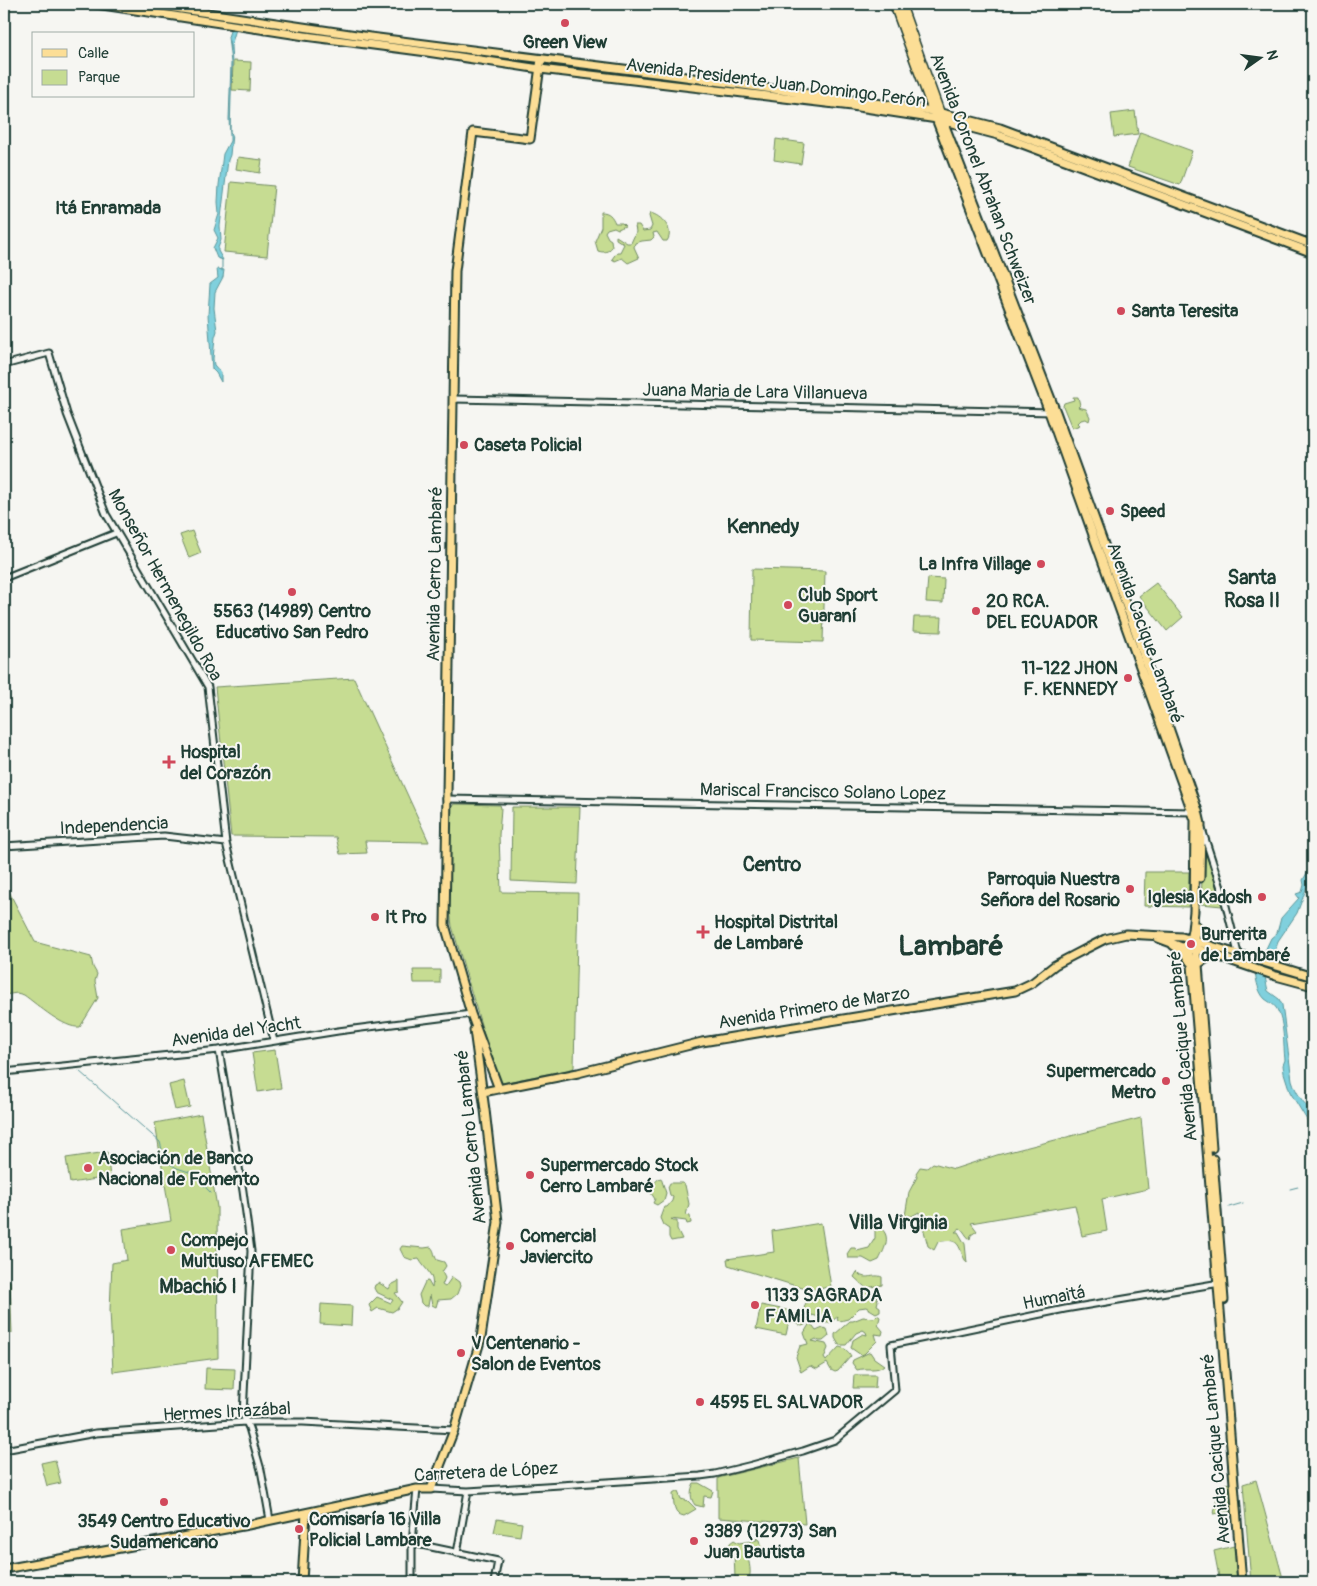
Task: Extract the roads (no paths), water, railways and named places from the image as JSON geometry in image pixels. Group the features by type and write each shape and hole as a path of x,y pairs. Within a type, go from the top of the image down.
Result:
{"highway":[{"name":"Avenida Coronel Abrahan Schweizer","path":"894,4 939,116"},
{"name":"Avenida Coronel Abrahan Schweizer","path":"901,4 939,116"}],"main road":[{"name":"Avenida Presidente Juan Domingo Perón","path":"96,4 540,70 939,116 959,125 1040,147 1313,244"},
{"name":"Avenida Presidente Juan Domingo Perón","path":"148,4 361,36 542,59 939,116 1000,128 1040,147 1313,253"},
{"path":"156,14 157,5"},
{"path":"540,70 542,59"},
{"name":"Avenida Cerro Lambaré","path":"499,1089 471,1014 445,925 455,270 473,132 530,139 540,70"},
{"name":"Avenida Coronel Abrahan Schweizer","path":"939,116 952,140 1038,365"},
{"name":"Avenida Coronel Abrahan Schweizer","path":"939,116 1017,328"},
{"path":"952,140 952,130 959,125"},
{"name":"Avenida Cacique Lambaré","path":"1017,328 1052,412 1130,616 1201,824 1199,890 1192,944"},
{"name":"Avenida Cacique Lambaré","path":"1038,365 1052,412"},
{"name":"Avenida Cacique Lambaré","path":"1196,811 1192,944 1242,1582"},
{"name":"Avenida Primero de Marzo","path":"483,1092 584,1071 702,1042 1015,991 1032,983 1074,955 1105,939 1126,934 1182,936 1192,944"},
{"name":"Avenida Primero de Marzo","path":"1140,935 1192,944"},
{"path":"1169,941 1195,964 1209,953"},
{"path":"1192,944 1209,953 1239,959"},
{"path":"1192,944 1248,962 1313,977"},
{"path":"1248,962 1276,976 1313,986"},
{"name":"Avenida Cerro Lambaré","path":"431,1489 454,1430 481,1338 498,1222 483,1092 471,1014"},
{"name":"Avenida Cacique Lambaré","path":"1220,1283 1246,1582"},
{"name":"Carretera de López","path":"4,1569 270,1520 417,1489 431,1489"},
{"path":"302,1582 306,1513"}],"street":[{"name":"Monseñor Hermenegildo Roa","path":"4,365 49,353 67,414 106,514 208,686 226,843 274,1041"},
{"name":"Juana Maria de Lara Villanueva","path":"453,400 1052,412"},
{"path":"4,578 116,533"},
{"name":"Mariscal Francisco Solano Lopez","path":"446,798 1196,811"},
{"path":"1201,824 1239,959"},
{"name":"Independencia","path":"4,846 164,836 226,843"},
{"name":"Avenida del Yacht","path":"4,1072 219,1050 471,1014"},
{"path":"219,1050 251,1251 243,1415 245,1422 250,1428 261,1470 270,1520"},
{"name":"Humaitá","path":"895,1390 891,1345 1065,1309 1220,1283"},
{"name":"Carretera de López","path":"431,1489 468,1491 712,1475 803,1451 835,1440 895,1390"},
{"name":"Hermes Irrazábal","path":"4,1450 96,1433 245,1422 303,1422 454,1430"},
{"path":"412,1582 412,1543 417,1489"},
{"path":"457,1553 468,1491"},
{"path":"412,1543 498,1562 494,1582"}],"water":[{"path":"231,28 236,29 231,46 232,63 230,132 232,134 220,226 221,240 218,248 223,260 217,258 213,248 218,238 214,230 219,214 219,185 223,154 230,141 229,119 231,63 228,37"},
{"path":"217,269 224,270 223,277 215,292 214,308 217,331 213,359 214,365 221,373 221,382 212,369 208,315 210,284 218,278"},
{"path":"1313,858 1313,878 1308,884 1297,913 1278,941 1273,960 1264,960 1263,955 1271,938 1277,933 1281,918 1299,898 1296,894 1302,892 1303,880 1312,864"},
{"path":"1255,973 1265,977 1268,991 1279,999 1282,1005 1292,1080 1300,1098 1313,1112 1311,1132 1313,1145 1308,1134 1310,1125 1290,1092 1284,1073 1283,1065 1285,1060 1280,1015 1276,1007 1265,999 1261,993"}],"waterway":[{"path":"229,41 230,50"},
{"path":"222,260 222,271"},
{"path":"79,1071 160,1142 165,1161 177,1168 192,1173 211,1193"},
{"path":"1290,1189 1298,1187"},
{"path":"1229,1207 1243,1203"}],"place":[{"name":"Green View","path":"565,23"},
{"name":"Santa Teresita","path":"1121,311"},
{"name":"Caseta Policial","path":"464,445"},
{"name":"Speed","path":"1110,511"},
{"name":"La Infra Village","path":"1041,564"},
{"name":"5563 (14989) Centro Educativo San Pedro","path":"292,592"},
{"name":"Club Sport Guaraní","path":"788,605"},
{"name":"20 RCA. DEL ECUADOR","path":"976,611"},
{"name":"11-122 JHON F. KENNEDY","path":"1128,678"},
{"name":"Hospital del Corazón","path":"169,762"},
{"name":"Parroquia Nuestra Señora del Rosario","path":"1130,889"},
{"name":"Iglesia Kadosh","path":"1262,897"},
{"name":"It Pro","path":"375,917"},
{"name":"Hospital Distrital de Lambaré","path":"703,932"},
{"name":"Burrerita de Lambaré","path":"1191,944"},
{"name":"Supermercado Metro","path":"1166,1081"},
{"name":"Asociación de Banco Nacional de Fomento","path":"88,1168"},
{"name":"Supermercado Stock Cerro Lambaré","path":"530,1175"},
{"name":"Comercial Javiercito","path":"510,1246"},
{"name":"Compejo Multiuso AFEMEC","path":"171,1250"},
{"name":"1133 SAGRADA FAMILIA","path":"755,1305"},
{"name":"V Centenario - Salon de Eventos","path":"461,1353"},
{"name":"4595 EL SALVADOR","path":"700,1402"},
{"name":"3549 Centro Educativo Sudamericano","path":"164,1502"},
{"name":"Comisaría 16 Villa Policial Lambare","path":"299,1529"},
{"name":"3389 (12973) San Juan Bautista","path":"694,1541"}],"district":[{"name":"Itá Enramada","path":"108,208"},
{"name":"Kennedy","path":"763,526"},
{"name":"Santa Rosa II","path":"1252,588"},
{"name":"Centro","path":"772,864"},
{"name":"Lambaré","path":"951,946"},
{"name":"Villa Virginia","path":"898,1222"},
{"name":"Mbachió I","path":"198,1286"}]}
